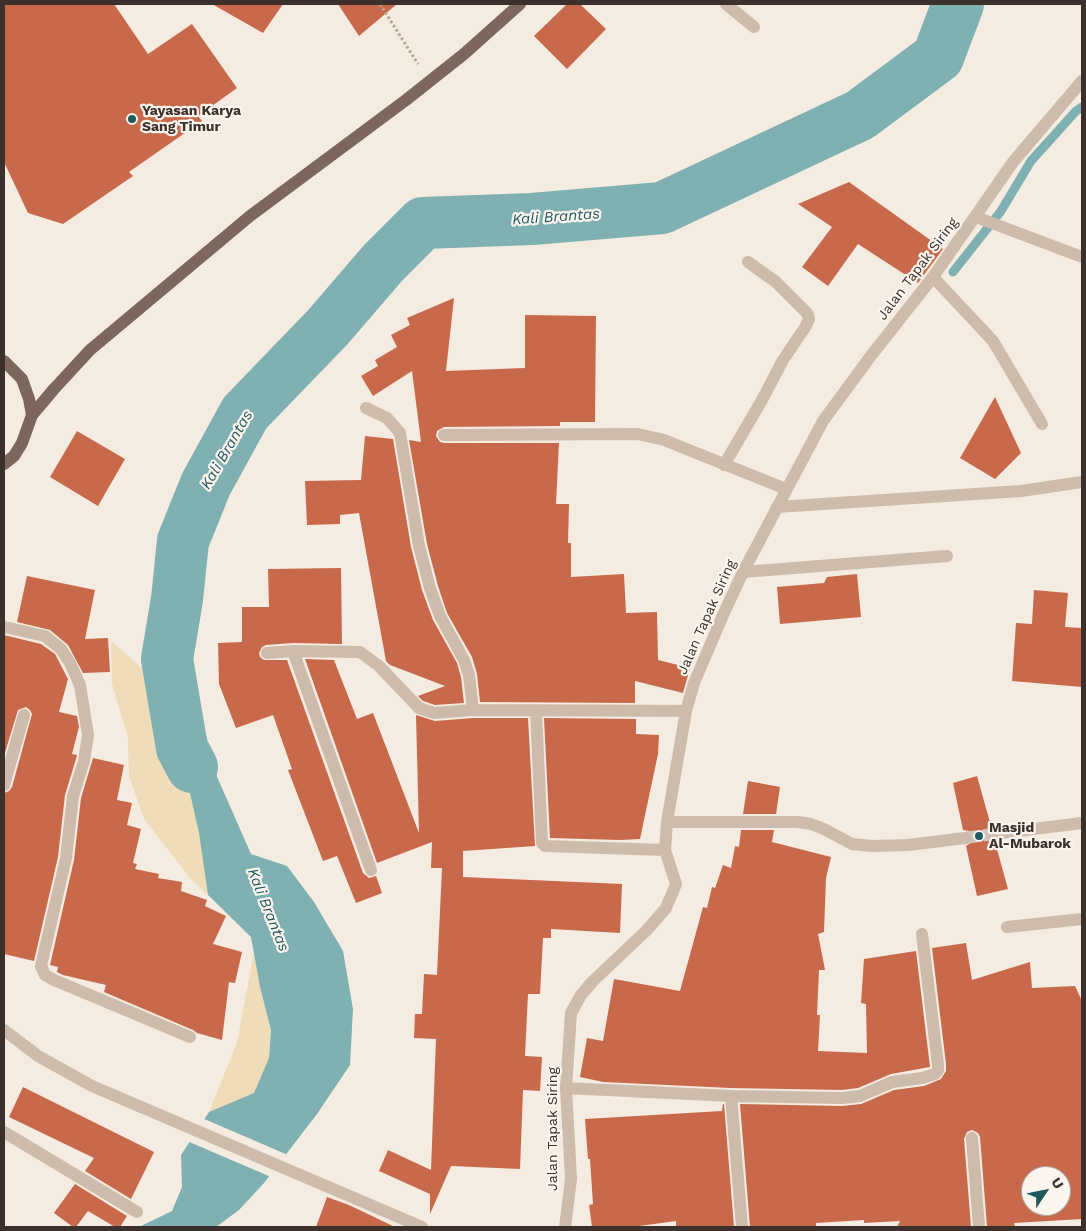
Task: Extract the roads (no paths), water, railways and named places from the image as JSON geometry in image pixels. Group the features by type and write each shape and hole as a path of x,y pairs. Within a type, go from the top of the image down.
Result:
{"main road":[{"path":"4,464 14,456 22,443 32,415 90,350 250,216 429,81 520,4"},
{"path":"4,361 22,379 32,415"}],"street":[{"path":"726,4 754,27"},
{"name":"Jalan Tapak Siring","path":"565,1227 571,1179 566,1088 571,1013 581,995 593,981 647,930 666,908 676,884 665,850 667,822 686,711 694,683 743,572 823,421 978,217 1013,162 1082,82"},
{"path":"978,217 1082,257"},
{"path":"724,465 783,360 809,319 802,307 776,282 748,262"},
{"path":"933,277 993,342 1042,424"},
{"path":"366,408 387,418 400,433 419,546 430,588 440,616 464,660 469,675 473,710"},
{"path":"444,435 638,434 664,440 786,489"},
{"path":"777,507 1021,491 1082,482"},
{"path":"743,572 947,556"},
{"path":"4,627 45,636 61,649 80,685 88,735 84,761 73,796 66,858 42,966 45,975 190,1037"},
{"path":"293,651 371,870"},
{"path":"267,653 293,651 360,652 379,666 419,708 434,713 473,710 686,711"},
{"path":"536,711 542,843 545,846 665,850"},
{"path":"4,785 24,715"},
{"path":"667,822 798,822 824,829 852,844 872,846 908,845 964,838"},
{"path":"993,834 1082,823"},
{"path":"1007,927 1082,919"},
{"path":"566,1088 731,1096 842,1098 860,1096 892,1082 922,1078 935,1074 938,1070 938,1065 922,934"},
{"path":"4,1030 38,1056 92,1086 422,1227"},
{"path":"731,1096 742,1227"},
{"path":"4,1132 137,1212"},
{"path":"972,1138 979,1227"}],"water":[{"path":"191,696 198,699 214,770 251,854 287,866 314,902 343,951 353,1009 350,1065 317,1114 264,1183 239,1210 216,1227 139,1227 172,1211 182,1187 181,1155 209,1112 254,1093 269,1058 271,1030 260,987 251,937 208,895 199,833 189,789 166,743 162,699"}],"waterway":[{"name":"Kali Brantas","path":"192,767 182,748 167,659 177,599 183,541 206,484 245,413 328,327 383,263 423,223 532,219 662,208 860,115 938,57 958,4"},
{"path":"953,272 1001,211 1031,161 1076,111 1082,107"}],"tunnel":[{"path":"965,838 993,834"}],"place":[{"name":"Yayasan Karya Sang Timur","path":"132,119"},
{"name":"Masjid Al-Mubarok","path":"979,836"}]}
